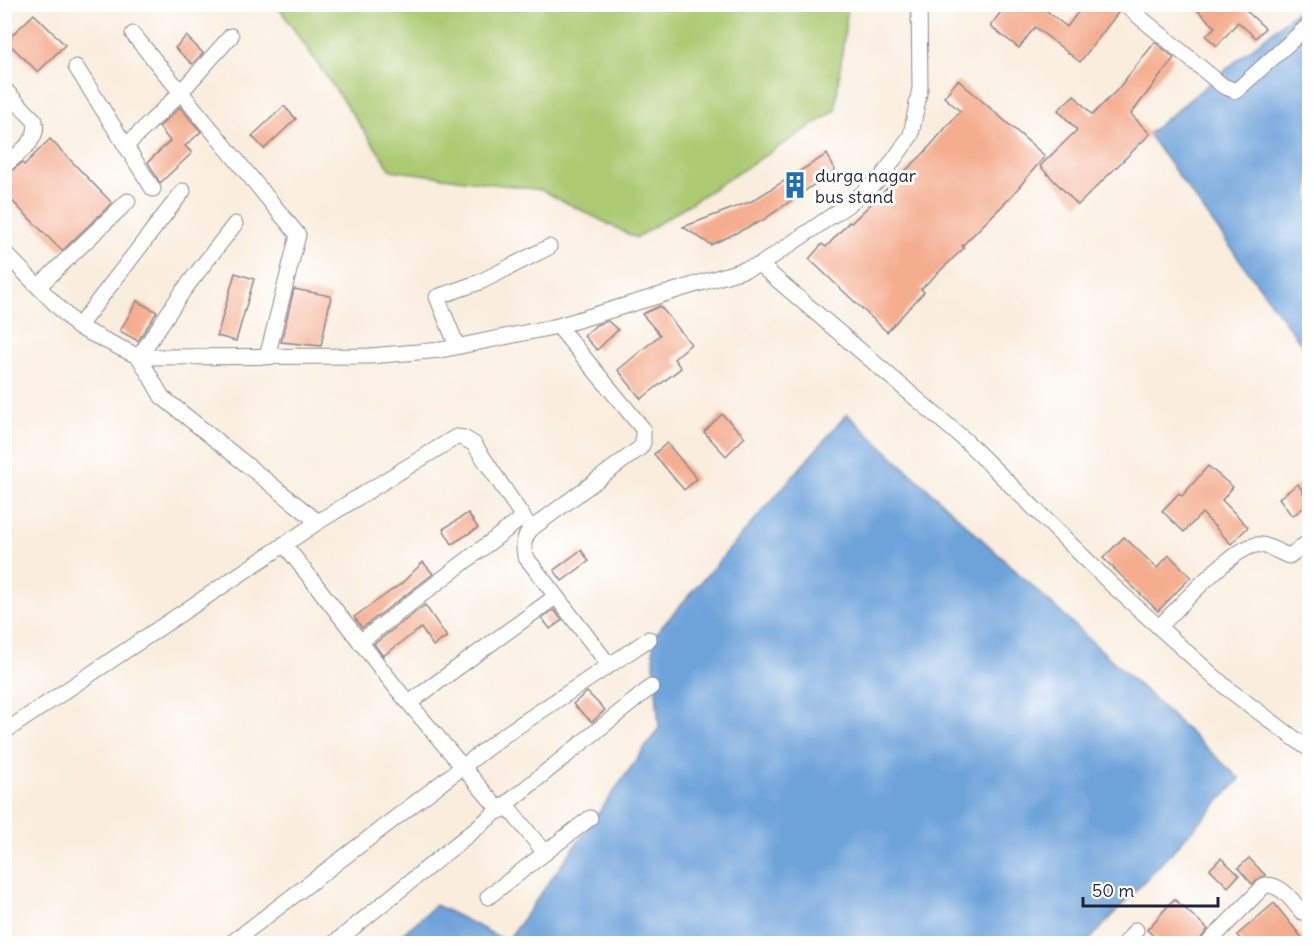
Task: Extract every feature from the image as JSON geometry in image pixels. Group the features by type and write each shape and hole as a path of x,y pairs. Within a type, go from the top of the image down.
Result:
{"street":[{"path":"4,252 78,327 139,357 370,356 441,350 504,339 558,326 760,265 849,204 880,178 911,135 920,88 919,4"},
{"path":"1124,4 1223,86 1236,91 1310,24"},
{"path":"133,34 179,94 298,235 267,357"},
{"path":"126,146 179,94 231,36"},
{"path":"76,68 153,189"},
{"path":"4,89 35,122 37,128 34,138 4,166"},
{"path":"78,327 183,191"},
{"path":"39,286 128,201"},
{"path":"139,357 183,291 235,224"},
{"path":"457,346 437,297 480,282 549,247"},
{"path":"760,265 966,441 1112,585 1228,689 1310,750"},
{"path":"360,642 643,443 643,429 558,326"},
{"path":"139,357 162,397 318,522"},
{"path":"4,732 284,544 456,437 464,438 474,444 527,523 525,556 609,666"},
{"path":"1160,626 1223,565 1247,547 1262,545 1288,556 1310,541"},
{"path":"284,544 462,767 545,853"},
{"path":"409,702 555,597"},
{"path":"230,944 503,736 649,639"},
{"path":"333,944 651,687"},
{"path":"488,897 590,818"},
{"path":"1207,944 1265,885 1274,885 1307,914"},
{"path":"1125,944 1136,930"}],"green space":[{"path":"277,5 848,5 835,111 636,238 541,190 391,170"}],"water":[{"path":"1304,5 1309,5 1309,355 1148,134"},
{"path":"847,414 1240,779 1087,943 391,944 436,905 507,941 659,728 652,638"}],"building":[{"path":"1007,4 1038,4 1067,27 1084,4 1106,4 1118,13 1080,62 1035,27 1019,48 990,26"},
{"path":"1191,4 1239,4 1265,28 1256,38 1238,22 1217,46 1206,36 1215,27"},
{"path":"34,14 65,45 38,72 6,41"},
{"path":"186,36 203,53 192,64 175,48"},
{"path":"1155,42 1174,58 1131,114 1150,134 1078,205 1040,166 1077,130 1058,110 1074,95 1092,115 1117,90"},
{"path":"958,80 1045,156 1009,199 962,246 964,248 921,289 924,292 887,332 809,259 822,244 826,247 849,222 851,223 924,153 960,111 944,97"},
{"path":"284,106 296,119 264,149 252,136"},
{"path":"180,107 201,132 185,146 192,153 160,183 148,162 170,141 159,127"},
{"path":"50,139 112,203 62,251 4,193 4,176 22,163 24,165"},
{"name":"durga nagar bus stand","path":"827,154 835,170 763,220 711,245 683,227 752,201"},
{"path":"235,273 254,279 236,341 217,336"},
{"path":"294,289 331,296 321,346 281,342"},
{"path":"137,301 157,312 138,341 120,331"},
{"path":"660,306 691,344 674,359 681,368 641,399 618,370 660,335 642,314"},
{"path":"608,321 618,330 597,350 584,336 596,325"},
{"path":"722,414 745,437 726,456 704,432"},
{"path":"667,443 697,479 684,490 654,454"},
{"path":"1208,466 1233,487 1222,500 1248,527 1231,544 1202,513 1184,532 1162,511 1179,493 1182,496"},
{"path":"1298,484 1310,503 1292,516 1279,498"},
{"path":"468,513 478,528 452,544 443,529"},
{"path":"1124,537 1157,568 1169,555 1191,577 1158,611 1103,558"},
{"path":"581,550 589,561 562,581 554,570"},
{"path":"423,562 433,574 362,628 354,617 402,583"},
{"path":"425,605 447,637 433,646 421,628 383,656 374,644"},
{"path":"554,610 562,620 550,629 542,618"},
{"path":"587,692 605,710 592,722 573,704"},
{"path":"1221,858 1239,875 1228,887 1210,869"},
{"path":"1249,858 1265,875 1252,884 1238,868"},
{"path":"1174,899 1208,929 1197,944 1162,944 1147,930"},
{"path":"1274,903 1307,944 1244,944 1237,935"}],"place":[{"name":"durga nagar bus stand","path":"795,185"}]}
